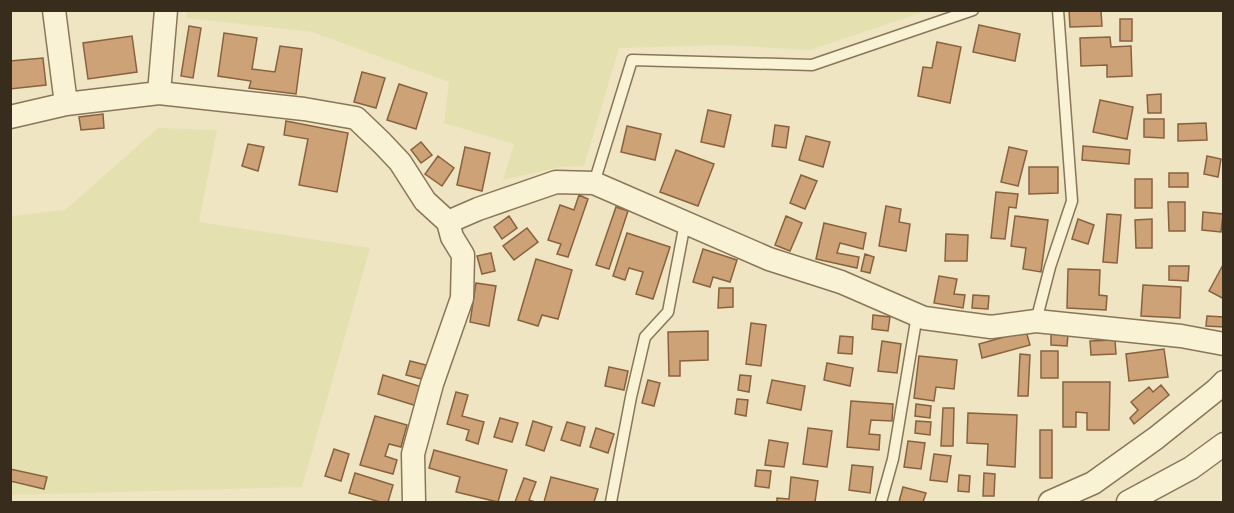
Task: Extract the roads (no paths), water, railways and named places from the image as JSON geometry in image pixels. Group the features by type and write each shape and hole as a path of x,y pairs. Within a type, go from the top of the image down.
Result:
{"street":[{"path":"54,10 66,104"},
{"path":"159,93 166,10"},
{"path":"10,117 66,104 159,93 304,109 356,118 400,162 425,201 448,222 452,237 463,255 462,298 432,384 413,454 414,502"},
{"path":"448,222 556,182 594,183 769,259 841,282 924,318 991,327 1036,321 1181,336 1224,344"},
{"path":"1050,502 1093,483 1156,438 1224,382"},
{"path":"1128,502 1191,468 1224,444"}],"lane":[{"path":"594,183 632,60 812,65 973,10"},
{"path":"1036,321 1050,267 1072,201 1058,10"},
{"path":"611,502 631,396 645,337 668,312 685,223"},
{"path":"881,502 893,459 917,315"}]}
